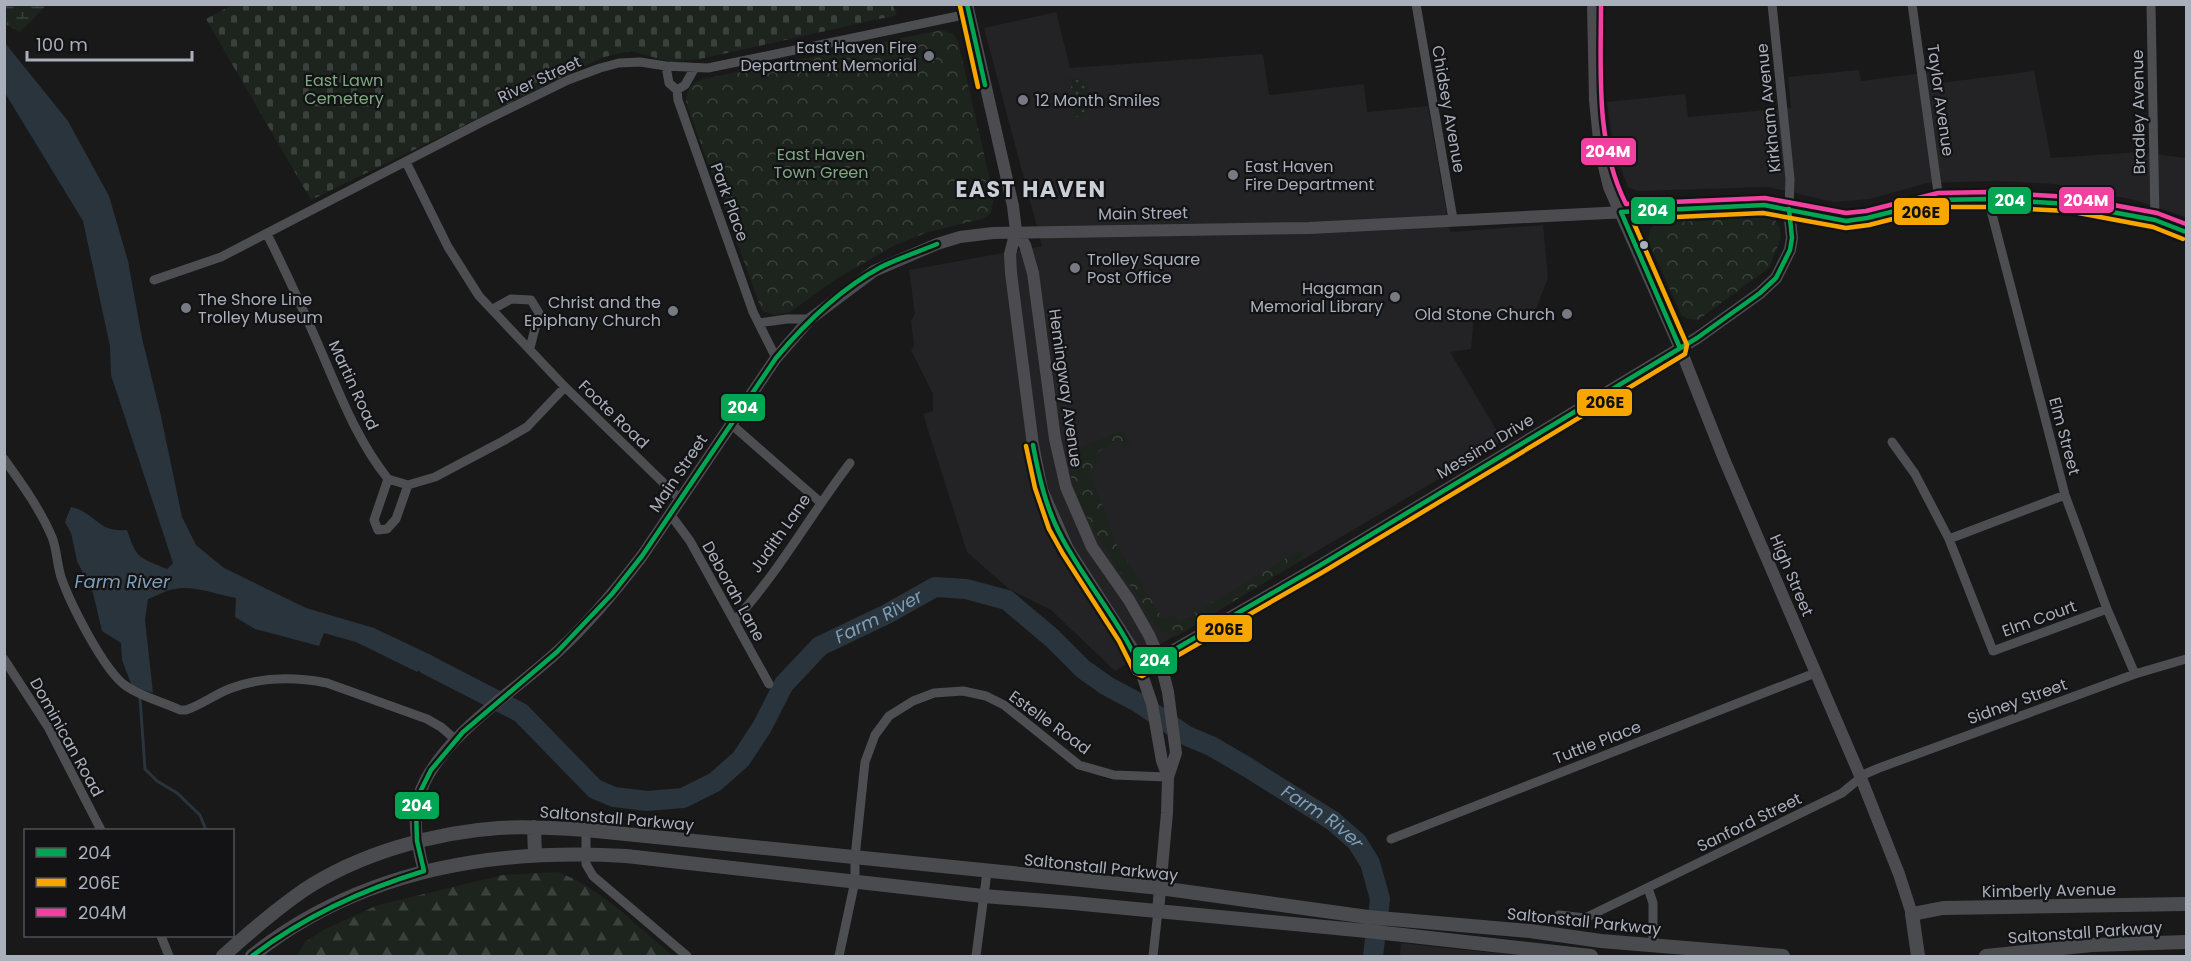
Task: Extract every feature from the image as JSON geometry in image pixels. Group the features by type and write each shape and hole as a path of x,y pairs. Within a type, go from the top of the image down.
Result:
{"main road":[{"name":"High Street","path":"1593,4 1595,100 1600,150 1609,187 1680,348 1724,459 1861,778 1899,874 1912,914 1918,951"},
{"name":"Hemingway Avenue","path":"967,9 1016,231 1025,246 1033,273 1055,440 1066,487 1092,547 1142,620 1160,660 1172,713 1176,742 1175,759 1168,777 1158,911"},
{"name":"Main Street","path":"424,871 416,842 416,812 421,791 436,764 456,740 557,652 603,604 642,556 776,358 810,319 874,271 937,244 960,237 1016,231 1309,228 1764,205 1846,221 1939,200 1988,199 2069,204 2155,220 2187,232"},
{"name":"Messina Drive","path":"1141,669 1160,660 1680,348 1760,293 1776,278 1790,250 1792,238 1789,209"},
{"name":"Hemingway Avenue","path":"1016,231 1010,254 1011,273 1033,445 1042,490 1059,533 1128,640 1141,669 1152,704 1162,761 1168,777"},
{"path":"1033,445 1055,440"},
{"path":"534,827 535,855"},
{"name":"Saltonstall Parkway","path":"223,957 306,888 364,860 416,842 452,834 497,828 534,827 586,830 1160,888 1385,918 1783,957"},
{"path":"252,957 320,910 395,878 424,871 535,855 585,854 626,856 855,880 983,896 1367,931 1591,957"},
{"name":"Kimberly Avenue","path":"1912,914 1942,908 2187,904"},
{"name":"Saltonstall Parkway","path":"1986,957 2092,945 2187,942"}],"street":[{"name":"Chidsey Avenue","path":"1416,4 1453,219"},
{"name":"Kirkham Avenue","path":"1772,4 1790,179 1789,209"},
{"name":"Taylor Avenue","path":"1912,4 1939,200"},
{"name":"Bradley Avenue","path":"2151,4 2155,220"},
{"name":"River Street","path":"153,280 208,263 539,93 600,68 619,63 640,62 694,69 708,68 967,9"},
{"name":"Park Place","path":"666,66 669,84 677,90 678,100 704,176 759,323 776,358"},
{"path":"677,90 685,85 694,69"},
{"name":"Foote Road","path":"406,162 448,247 479,296 566,387 680,499"},
{"name":"Elm Street","path":"1988,199 2065,495 2107,609 2135,674"},
{"name":"Martin Road","path":"267,234 300,301 352,422 376,464 388,479"},
{"path":"493,309 511,299 531,300 539,313 530,348"},
{"path":"759,323 810,319"},
{"path":"408,486 396,519 387,529 378,530 374,520 388,479 408,486 435,477 526,427 566,387"},
{"path":"731,424 820,502"},
{"name":"Elm Court","path":"1892,442 1915,474 1949,539 1993,651 2107,609"},
{"path":"4,459 23,486 55,545 61,575 74,607 116,676 127,687 180,710 186,710 230,688 252,682 311,680 327,683 427,720 441,727 456,740"},
{"name":"Judith Lane","path":"735,620 850,463"},
{"path":"1949,539 2065,495"},
{"name":"Deborah Lane","path":"670,514 690,541 769,684"},
{"name":"Dominican Road","path":"4,659 44,720 100,829"},
{"name":"Sidney Street","path":"1861,778 1879,768 2135,674 2187,659"},
{"name":"Tuttle Place","path":"1390,839 1815,673"},
{"name":"Estelle Road","path":"840,957 855,880 864,762 875,735 889,716 913,701 934,693 963,691 986,696 1004,705 1079,765 1114,776 1168,777"},
{"name":"Sanford Street","path":"1558,915 1585,918 1842,793 1861,778"},
{"path":"586,830 585,854 588,869 600,884 687,957"},
{"path":"976,957 987,872"},
{"path":"1648,888 1653,903 1653,944"},
{"path":"1153,957 1158,911"},
{"path":"161,937 169,957"}],"shaded area":[{"path":"1056,12 1070,68 1263,54 1269,95 1364,84 1367,112 1428,106 1450,232 1543,225 1548,278 1534,314 1474,316 1471,349 1450,352 1503,441 1115,671 1051,610 1009,589 967,552 923,414 933,411 933,394 911,350 914,346 911,321 915,314 909,270 1042,246 984,28"},
{"path":"1859,70 1861,81 1931,72 1933,84 2034,71 2051,158 2140,152 2186,158 2186,217 2135,200 2055,184 1997,181 1927,183 1870,199 1833,202 1768,187 1637,191 1628,187 1614,151 1607,102 1685,94 1688,117 1791,108 1788,77"},
{"path":"1401,943 1522,956 1400,956"}],"green space":[{"name":"East Lawn Cemetery","path":"234,4 892,4 897,15 700,59 671,62 631,51 604,57 311,200 206,19"},
{"path":"4,5 47,5 20,32 5,24"},
{"name":"East Haven Town Green","path":"941,30 953,34 958,41 994,197 991,213 982,219 928,232 895,245 836,279 790,312 776,315 762,311 687,106 686,97 689,89 703,79"},
{"path":"1063,78 1079,78 1087,85 1089,107 1086,114 1075,117 1074,107 1082,104 1071,88 1071,79 1064,80"},
{"path":"1768,217 1775,220 1780,228 1781,238 1769,268 1698,320 1682,316 1648,241 1650,229 1658,223"},
{"path":"1123,431 1130,442 1125,447 1120,439 1096,453 1101,461 1097,466 1089,469 1116,543 1163,619 1173,614 1179,622 1300,550 1303,553 1301,560 1176,636 1159,630 1090,523 1073,485 1070,468 1071,454 1075,450"},
{"path":"558,872 604,898 673,956 297,956 305,942 323,930 378,905 503,875"}],"water":[{"name":"Farm River","path":"5,43 68,121 109,196 128,261 142,338 182,517 196,545 224,568 306,608 374,628 433,656 417,672 356,642 324,633 319,646 255,629 235,617 236,598 198,589 182,588 148,599 145,620 153,693 132,686 122,660 121,643 102,631 93,593 77,561 71,533 65,522 71,507 80,510 109,529 127,530 137,552 145,559 167,569 173,563 111,375 110,346 83,221 5,93"}],"waterway":[{"name":"Farm River","path":"426,664 521,713 595,789 614,797 647,801 683,798 715,782 741,759 762,727 784,684 820,646 887,614 935,587 966,589 1007,600 1052,638 1083,669 1107,686 1139,703 1187,736 1211,746 1247,767 1333,821 1357,842 1370,863 1380,899 1373,956"},
{"name":"Farm River","path":"140,698 145,769 157,781 177,793 200,815 206,829"}],"transit line":[{"name":"204","path":"967,4 985,85"},
{"name":"204M","path":"1601,4 1601,81 1604,132 1616,181 1626,204 1765,198 1846,213 1866,211 1938,193 1988,192 2070,197 2157,213 2186,224"},
{"name":"206E","path":"960,6 978,87"},
{"name":"204","path":"1680,348 1621,212 1764,205 1846,221 1939,200 1988,199 2069,204 2155,220 2186,232"},
{"name":"206E","path":"1026,446 1035,488 1049,529 1119,641 1135,673 1142,676 1323,572 1685,354 1687,345 1632,219 1763,213 1846,228 1869,225 1940,207 1988,207 2068,211 2153,227 2183,239"},
{"name":"204","path":"1033,445 1044,493 1056,527 1071,555 1133,651 1141,669 1319,566 1697,338 1760,293 1776,278 1790,250 1792,238 1789,209"},
{"name":"204","path":"252,956 292,929 334,906 424,871 417,841 416,810 421,790 431,770 463,732 557,652 612,594 642,556 776,358 799,332 824,307 866,276 888,264 937,244"}],"place":[{"name":"East Haven Fire Department Memorial","path":"929,56"},
{"name":"12 Month Smiles","path":"1023,100"},
{"name":"East Haven Fire Department","path":"1233,175"},
{"name":"Trolley Square Post Office","path":"1075,268"},
{"name":"Hagaman Memorial Library","path":"1395,297"},
{"name":"The Shore Line Trolley Museum","path":"186,308"},
{"name":"Christ and the Epiphany Church","path":"673,311"},
{"name":"Old Stone Church","path":"1567,314"}],"district":[{"name":"EAST HAVEN","path":"1031,189"}]}
